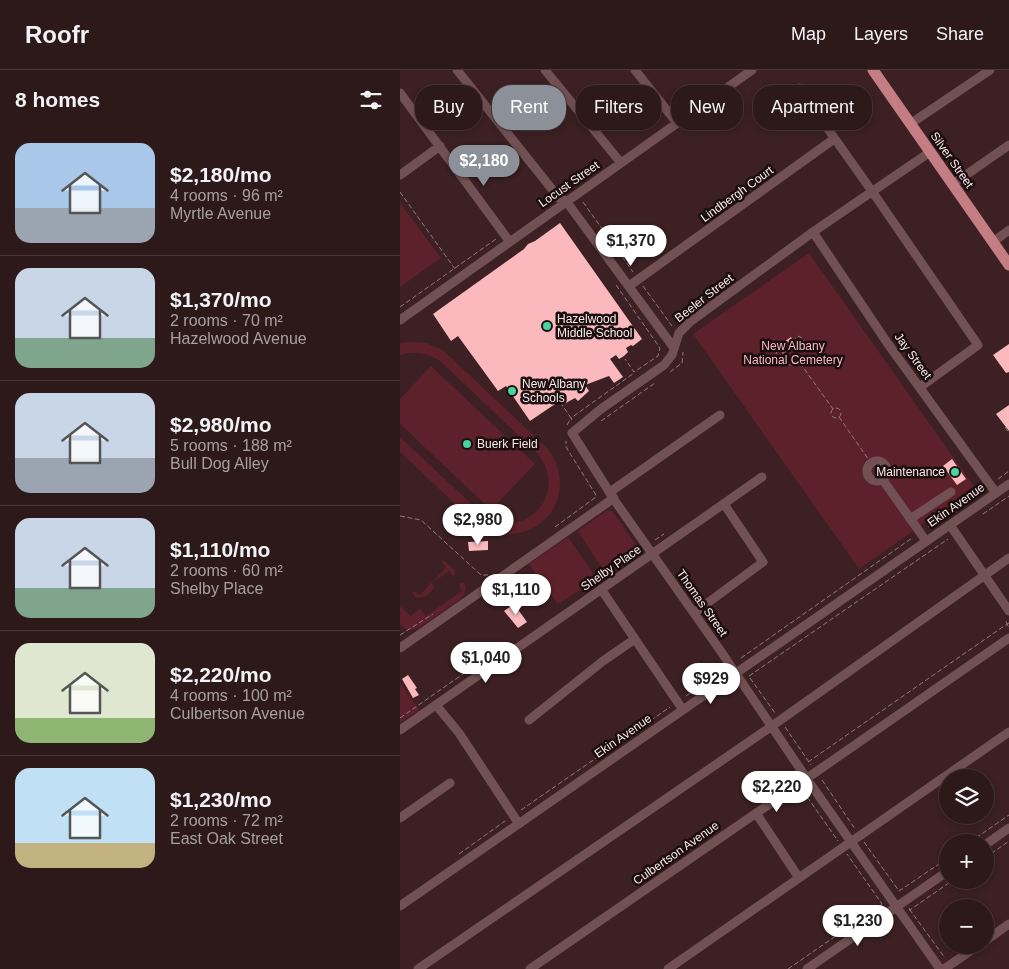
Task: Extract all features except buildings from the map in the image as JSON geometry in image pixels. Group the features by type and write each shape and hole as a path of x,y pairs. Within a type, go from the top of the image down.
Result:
{"main road":[{"name":"Silver Street","path":"873,70 1009,265"}],"street":[{"path":"457,70 559,198 566,201 674,348"},
{"path":"545,70 620,163"},
{"path":"635,70 671,115"},
{"name":"Locust Street","path":"731,85 752,70"},
{"path":"910,124 990,70"},
{"path":"400,93 510,242"},
{"name":"Locust Street","path":"400,320 671,127"},
{"path":"827,130 978,344 920,387"},
{"name":"Lindbergh Court","path":"630,286 834,140"},
{"path":"953,184 1009,144"},
{"path":"400,174 440,146"},
{"name":"Beeler Street","path":"612,495 572,434 601,409 664,365 669,360 679,334 691,321 813,232 930,152"},
{"path":"993,242 1009,230"},
{"name":"Jay Street","path":"813,232 888,344 996,493"},
{"path":"400,636 404,646 720,415"},
{"path":"878,461 886,466 888,472 883,480 877,482 869,477 867,471 871,463 878,461"},
{"name":"Shelby Place","path":"400,730 762,477"},
{"path":"883,480 926,541"},
{"name":"Ekin Avenue","path":"400,906 1009,484"},
{"path":"910,519 951,492"},
{"name":"Thomas Street","path":"612,495 736,673 776,723 807,779 940,969"},
{"path":"694,613 763,562 724,504"},
{"path":"950,525 1007,613"},
{"path":"418,969 776,723 1009,558"},
{"path":"601,589 683,710"},
{"name":"Culbertson Avenue","path":"530,969 1009,638"},
{"path":"529,720 603,660 635,639"},
{"path":"436,705 459,734 519,824"},
{"path":"668,969 1009,732"},
{"path":"400,818 450,783"},
{"path":"756,812 799,878"},
{"path":"994,839 1009,828"},
{"path":"806,969 939,877"},
{"path":"994,935 1009,924"},
{"path":"947,967 966,954"}],"path":[{"path":"400,192 461,277"},
{"path":"582,201 634,273"},
{"path":"400,307 499,237"},
{"path":"567,426 571,418 658,356 660,348 614,282"},
{"path":"779,350 776,353 779,361 788,365 800,362 806,347 803,339 799,336 795,339"},
{"path":"625,359 634,372"},
{"path":"800,362 833,409"},
{"path":"560,402 571,418"},
{"path":"833,409 840,410 841,415 839,418"},
{"path":"833,409 831,415 834,418 839,418 871,463"},
{"path":"1004,427 1009,433"},
{"path":"552,534 556,526 596,497 566,446 566,438"},
{"path":"737,661 1009,471"},
{"path":"982,514 1009,496"},
{"path":"400,516 422,520 481,575 491,575"},
{"path":"939,864 899,891 809,762 776,723 749,677 951,537"},
{"path":"1007,613 1009,628"},
{"path":"800,768 1008,624"},
{"path":"400,636 410,628"},
{"path":"788,969 882,904 803,791"},
{"path":"982,834 1009,815"},
{"path":"994,852 1009,841"},
{"path":"910,910 947,967"}],"green space":[{"path":"400,203 441,258 400,287"},
{"name":"New Albany National Cemetery","path":"809,253 975,488 859,569 693,334"},
{"path":"400,343 426,343 443,350 549,450 556,464 560,486 554,508 540,524 531,529 511,534 491,532 477,525 400,452 400,437 479,511 495,520 510,523 525,519 536,511 545,499 548,485 546,469 537,453 439,360 420,353 400,355"},
{"name":"Buerk Field","path":"431,366 535,464 491,510 400,424 400,399"},
{"path":"606,511 612,511 640,550 605,573 578,531"},
{"path":"568,537 597,579 558,604 529,564"},
{"path":"443,560 455,570 455,575 453,576 449,571 432,583 434,588 430,593 423,597 415,597 412,592 420,595 446,567 442,562"},
{"path":"460,583 466,586 464,595 459,600 420,627 411,630 400,625 400,606 411,616 420,608 426,616 462,591 459,586"},
{"path":"400,682 419,710 400,723"}],"place":[{"name":"Hazelwood Middle School","path":"547,326"},
{"name":"New Albany Schools","path":"512,391"},
{"name":"Buerk Field","path":"467,444"},
{"name":"Maintenance","path":"955,472"}]}
